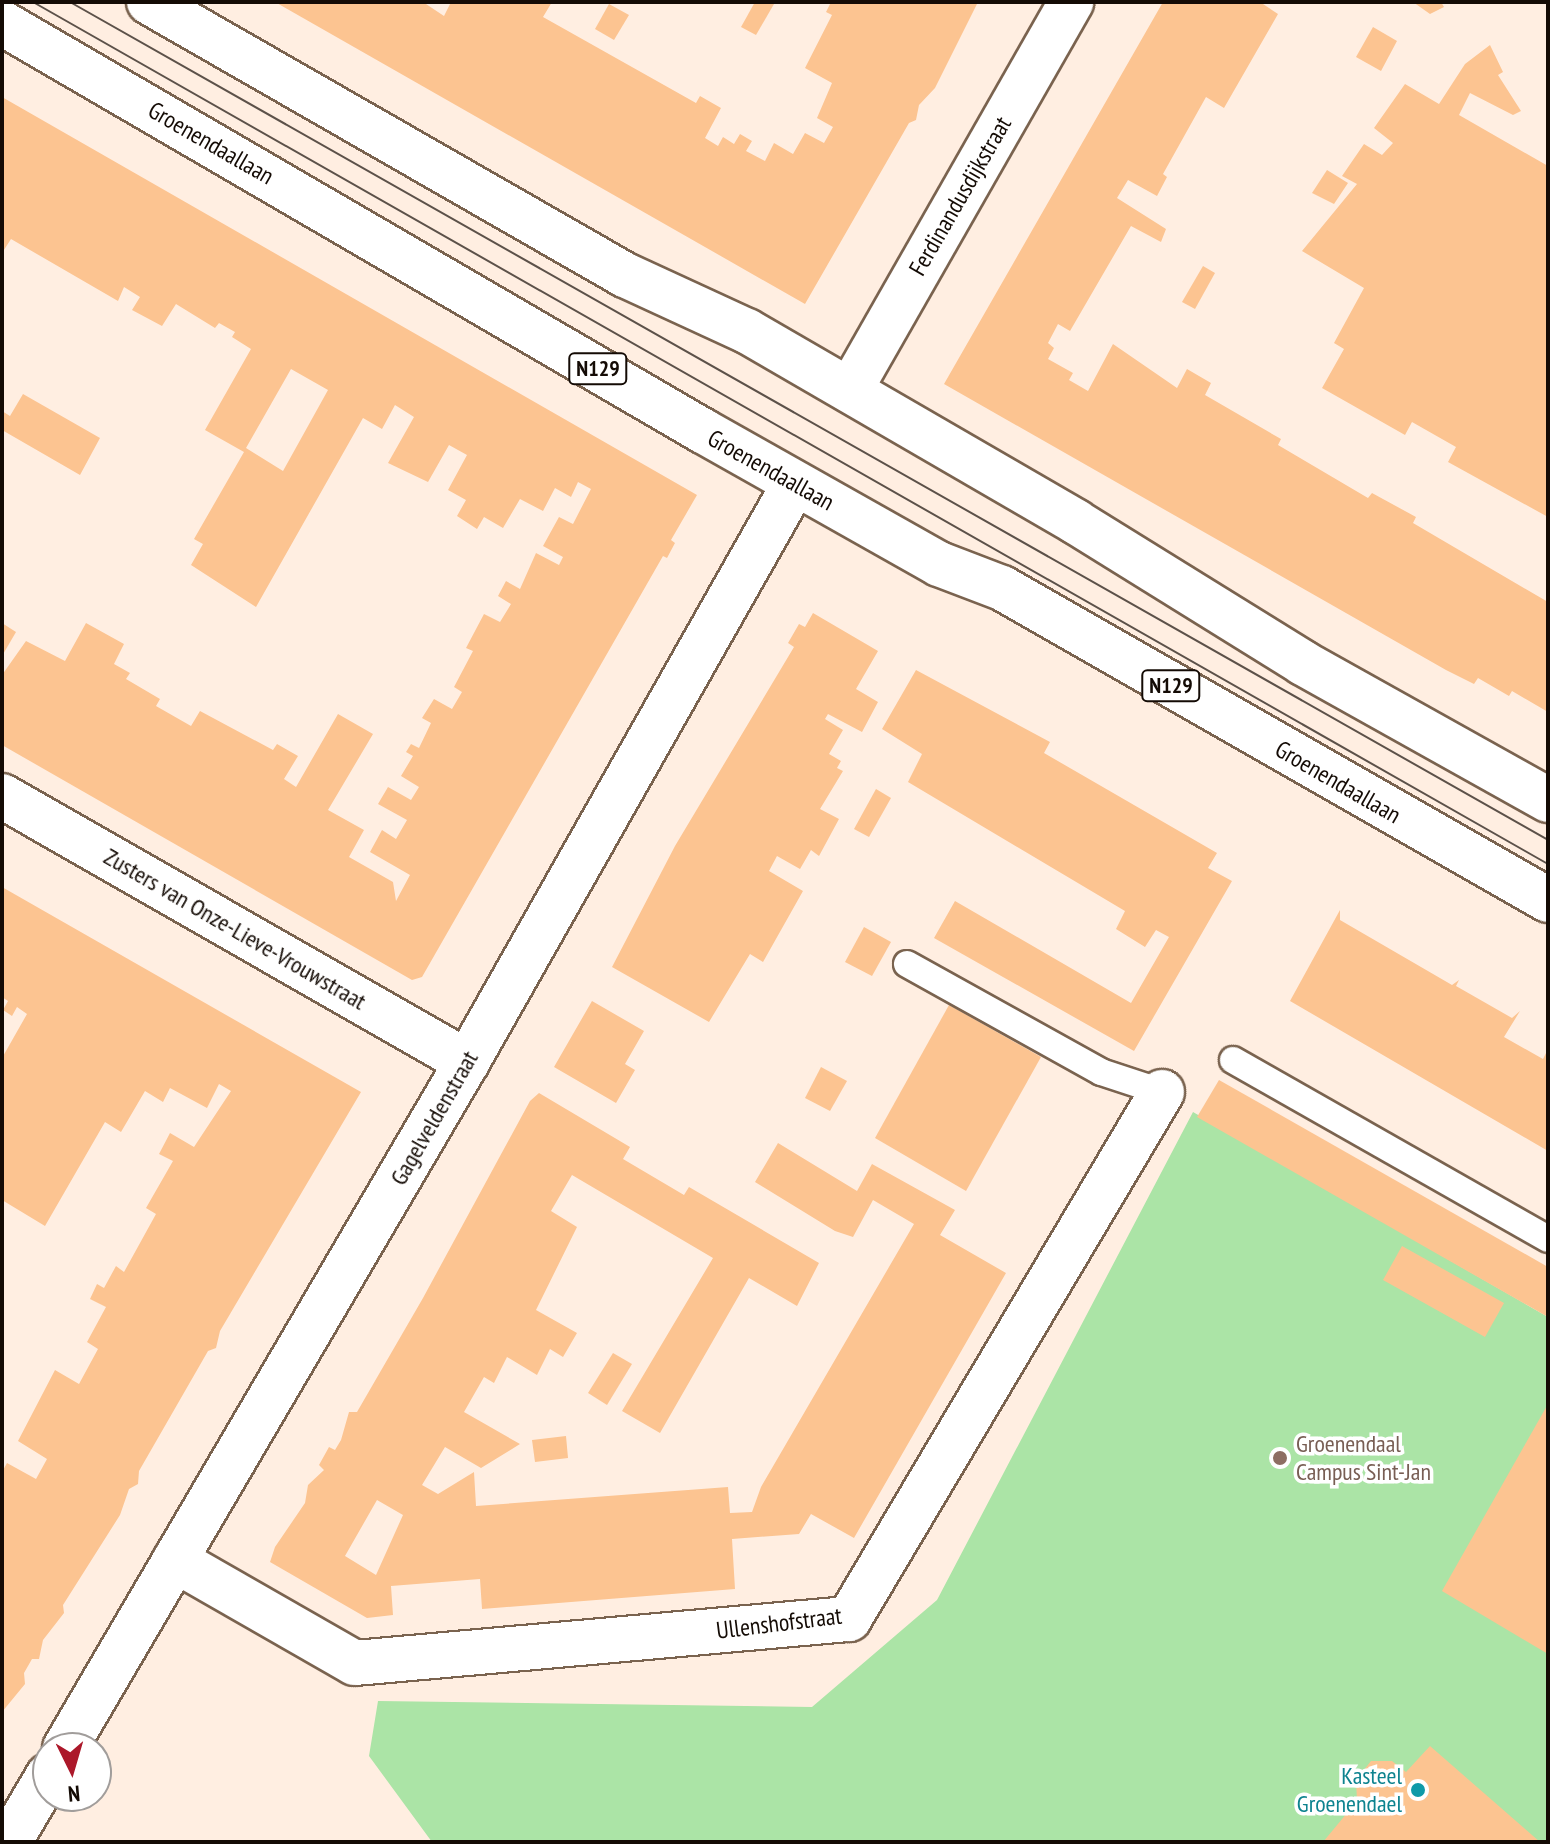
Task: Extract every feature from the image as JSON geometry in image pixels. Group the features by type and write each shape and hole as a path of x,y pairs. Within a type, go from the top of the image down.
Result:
{"street":[{"path":"149,2 625,275 747,331 1076,522 1303,663 1548,800"},
{"name":"Ferdinandusdijkstraat","path":"850,390 1071,2"},
{"name":"Groenendaallaan","path":"2,23 795,483 939,564 1002,588 1548,900"},
{"name":"Gagelveldenstraat","path":"74,1732 467,1062 795,483"},
{"name":"Zusters van Onze-Lieve-Vrouwstraat","path":"2,796 467,1062"},
{"name":"Ullenshofstraat","path":"175,1560 355,1663 849,1619 1162,1092"},
{"path":"9,1842 32,1803"}],"lane":[{"path":"907,964 1101,1072 1162,1092"},
{"path":"1233,1060 1548,1239"}],"green space":[{"name":"Groenendaal Campus Sint-Jan","path":"1193,1112 1548,1317 1548,1842 432,1842 369,1756 378,1701 812,1707 937,1600"}],"building":[{"path":"275,2 423,2 444,16 451,2 552,2 543,17 696,103 700,96 721,108 705,138 718,146 723,137 734,144 740,134 752,141 746,151 765,161 774,143 793,154 805,133 824,143 833,127 817,118 832,83 805,68 832,15 826,12 831,2 978,2 935,88 919,105 916,120 909,123 805,304"},
{"path":"755,2 774,4 756,35 741,27"},
{"path":"1163,2 1260,2 1278,14 1224,108 1206,97 1163,174 1167,177 1157,196 1128,180 1117,198 1166,229 1161,242 1131,226 1070,331 1058,324 1048,343 1054,348 1048,359 1073,373 1069,380 1088,391 1113,344 1177,388 1187,369 1211,383 1205,395 1281,439 1278,445 1368,498 1372,493 1416,517 1413,523 1548,602 1548,712 1512,691 1509,696 1478,678 1474,684 1446,670 944,384"},
{"path":"1413,2 1441,2 1444,7 1430,14"},
{"path":"609,4 629,15 614,40 595,29"},
{"path":"1373,27 1397,41 1381,71 1356,57"},
{"path":"1490,45 1503,72 1498,75 1521,111 1513,115 1470,93 1459,115 1548,166 1548,517 1448,462 1456,447 1412,422 1405,435 1322,388 1344,349 1334,343 1364,288 1302,251 1357,184 1342,176 1364,144 1382,155 1393,143 1374,128 1405,84 1439,104 1465,64"},
{"path":"2,97 697,495 671,540 675,543 667,558 663,556 422,977 412,980 2,745 2,675 26,641 65,661 86,623 124,644 114,664 130,673 126,679 160,699 156,706 191,726 200,711 273,750 277,744 298,756 284,779 296,787 338,714 373,734 328,810 364,830 349,857 393,882 396,901 410,875 370,852 382,830 396,839 407,820 378,804 388,787 411,800 419,787 401,776 413,756 406,752 411,744 419,748 431,723 422,718 434,699 452,709 462,692 454,687 473,651 466,648 484,614 500,622 511,604 498,596 506,581 520,589 536,553 559,565 563,557 543,546 559,517 573,524 591,489 578,482 571,497 555,488 543,511 520,499 503,528 484,517 477,529 457,516 466,500 448,490 467,455 449,445 428,482 388,463 414,417 395,405 382,429 363,418 256,607 191,565 203,544 194,539 244,452 205,430 251,349 232,337 235,332 219,323 215,328 176,304 162,326 132,310 140,297 124,287 118,301 11,239 2,253","holes":["291,369 328,390 283,471 246,448"]},
{"path":"1327,170 1348,183 1334,204 1312,193"},
{"path":"1203,266 1215,273 1195,309 1182,302"},
{"path":"23,394 100,438 80,475 2,430 2,411 10,416"},
{"path":"813,613 878,651 856,689 878,702 862,732 828,714 825,719 843,730 829,754 841,761 837,768 843,771 820,809 839,819 819,856 811,850 800,869 777,856 769,871 803,891 763,962 750,954 709,1022 612,967 675,846 794,647 788,643 799,624 805,627"},
{"path":"2,623 16,632 2,656"},
{"path":"916,670 1050,742 1044,753 1217,853 1208,868 1232,881 1134,1051 934,938 955,901 1131,1003 1169,937 1156,930 1145,947 1116,929 1125,911 908,782 922,754 882,729"},
{"path":"876,789 891,798 869,837 854,829"},
{"path":"2,887 361,1092 220,1331 216,1348 208,1351 139,1471 138,1484 129,1489 120,1515 63,1605 64,1613 43,1640 39,1659 32,1659 24,1673 25,1684 2,1712 2,1472 7,1463 36,1479 47,1459 18,1441 55,1370 79,1384 98,1349 87,1342 106,1307 90,1299 97,1284 104,1288 116,1266 124,1272 156,1214 146,1208 173,1161 159,1154 170,1133 194,1147 231,1091 219,1084 207,1108 170,1088 163,1102 145,1091 121,1132 105,1122 45,1226 2,1200 2,1058 27,1014 17,1007 12,1016 3,1010 8,1001 2,997"},
{"path":"1340,910 1340,920 1452,985 1459,980 1456,986 1512,1018 1520,1011 1504,1037 1543,1059 1548,1049 1548,1151 1290,1001"},
{"path":"864,927 891,942 872,976 845,962"},
{"path":"592,1001 644,1031 625,1064 635,1070 616,1103 554,1067"},
{"path":"949,1005 1041,1057 966,1191 875,1138"},
{"path":"821,1067 847,1081 830,1111 805,1098"},
{"path":"1219,1080 1548,1267 1548,1317 1197,1117"},
{"path":"539,1093 630,1147 623,1159 684,1195 689,1187 819,1263 797,1306 749,1278 660,1433 622,1411 713,1258 572,1175 551,1211 577,1227 536,1310 577,1333 563,1357 550,1349 537,1375 507,1357 494,1383 484,1377 464,1412 520,1444 481,1468 445,1447 422,1485 438,1494 474,1472 476,1506 728,1487 730,1513 752,1512 761,1487 914,1224 873,1200 853,1237 835,1231 755,1182 778,1143 857,1191 872,1164 955,1210 940,1235 1006,1273 854,1538 811,1514 799,1534 732,1539 735,1589 482,1609 480,1579 391,1586 393,1615 367,1618 270,1562 275,1547 305,1503 308,1485 324,1470 319,1465 329,1447 335,1450 341,1440 349,1412 357,1412 530,1101","holes":["377,1500 403,1515 376,1575 345,1556"]},
{"path":"1402,1246 1504,1303 1485,1337 1383,1280"},
{"path":"613,1353 632,1364 607,1405 588,1393"},
{"path":"1548,1404 1548,1654 1442,1591"},
{"path":"566,1436 568,1458 535,1462 532,1440"},
{"name":"Kasteel Groenendael","path":"1430,1746 1540,1842 1323,1842 1357,1801 1356,1780 1371,1761 1392,1761 1406,1772"}],"tram line":[{"path":"33,2 1548,864"},
{"path":"70,2 1548,840"}],"place":[{"name":"Groenendaal Campus Sint-Jan","path":"1280,1458"},
{"name":"Kasteel Groenendael","path":"1418,1790"}]}
